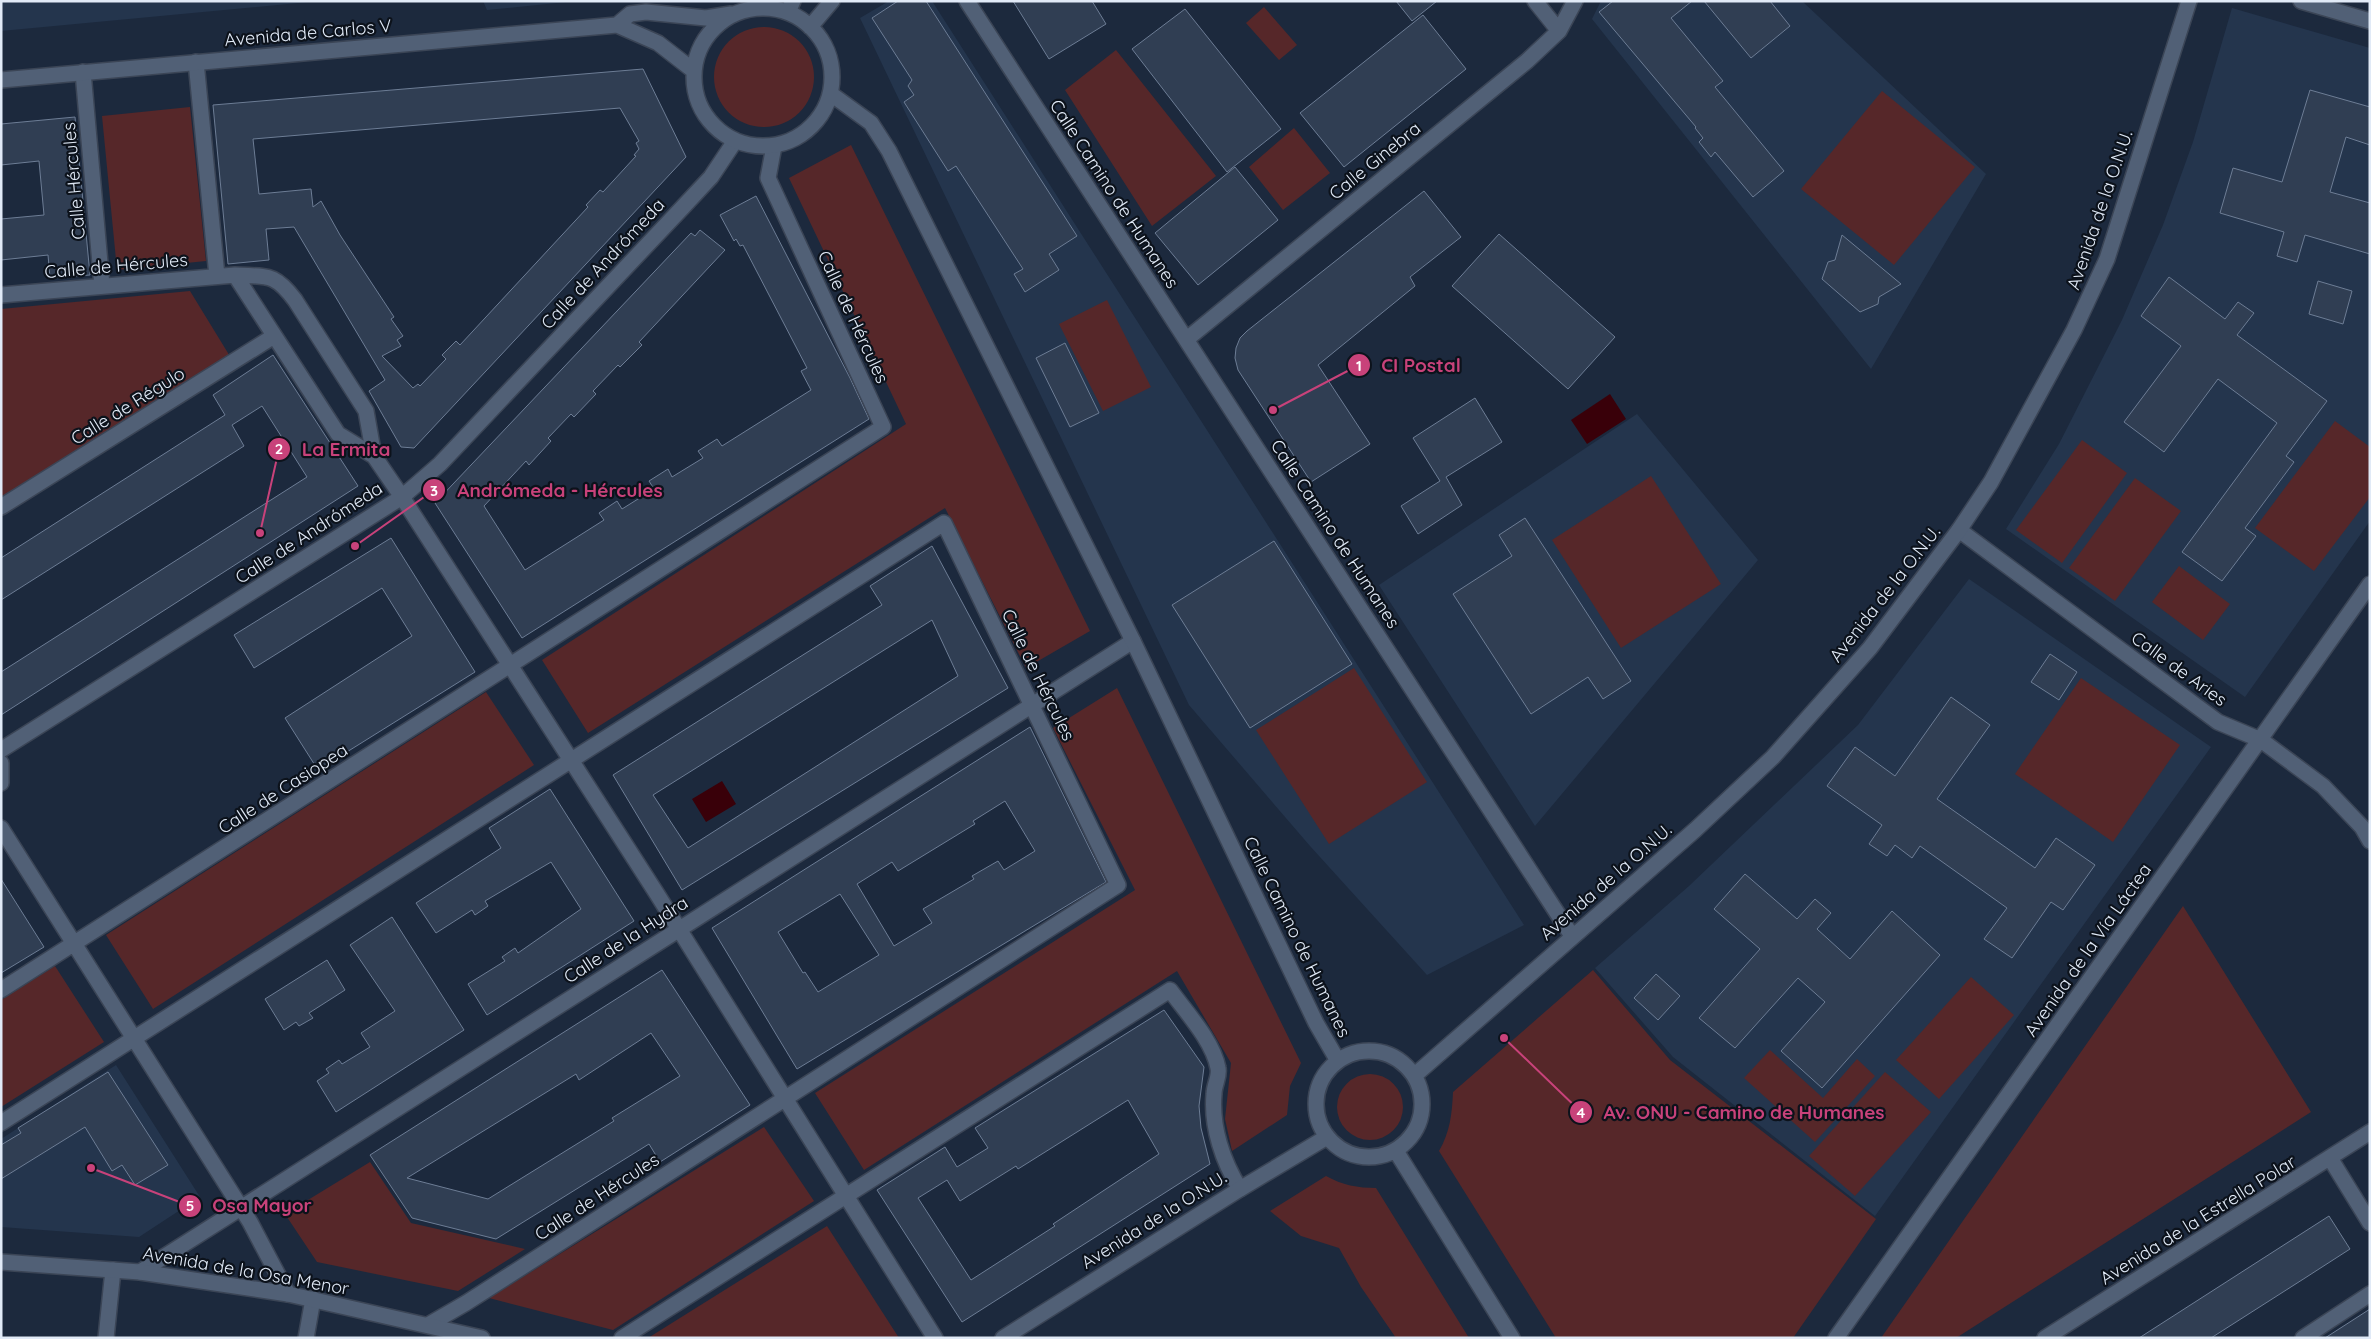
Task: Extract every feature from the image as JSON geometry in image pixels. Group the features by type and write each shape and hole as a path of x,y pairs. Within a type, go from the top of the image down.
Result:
{"street":[{"path":"810,27 832,1"},
{"name":"Calle Camino de Humanes","path":"967,1 1572,936"},
{"path":"1535,1 1559,32"},
{"name":"Calle Ginebra","path":"1187,339 1527,61 1559,32 1575,1"},
{"name":"Avenida de la O.N.U.","path":"1414,1075 1695,830 1773,757 1870,648 1960,530 1991,482 2038,398 2092,294 2107,258 2189,1"},
{"path":"2301,1 2370,21"},
{"path":"790,7 810,27 822,40 829,56 832,72 831,94 822,114 808,130 792,140 774,146 755,146 735,141 717,130 703,113 695,93 694,71 699,51 708,36 720,23 736,14 753,9 790,7"},
{"name":"Avenida de Carlos V","path":"618,25 630,14 646,12 706,18 736,14"},
{"name":"Avenida de Carlos V","path":"1,80 618,25 658,43 694,71"},
{"path":"196,62 217,276"},
{"name":"Calle Hércules","path":"83,72 102,286"},
{"name":"Calle Camino de Humanes","path":"831,94 871,123 889,151 1133,641 1316,1023 1338,1061"},
{"name":"Calle de Andrómeda","path":"1,750 402,497 440,464 683,207 710,177 735,141"},
{"name":"Calle de Hércules","path":"511,665 883,427 768,178 774,146"},
{"name":"Calle de Hércules","path":"235,275 338,434 374,456 402,497 786,1098 936,1338"},
{"name":"Calle de Hércules","path":"1,295 217,276 270,277 282,284 291,294 366,411 374,456"},
{"name":"Calle de Régulo","path":"1,507 274,336"},
{"name":"Calle de Hércules","path":"428,1325 466,1303 1118,885 944,523 572,761"},
{"name":"Calle de Aries","path":"1960,530 2218,722 2261,740 2323,786 2362,827 2370,840"},
{"name":"Avenida de la Vía Láctea","path":"1836,1338 2370,584"},
{"name":"Calle de la Hydra","path":"140,1272 678,928 1133,641"},
{"name":"Calle de Casiopea","path":"1,990 511,665"},
{"path":"1,1123 572,761"},
{"path":"1,763 1,783"},
{"path":"1,828 241,1207 288,1294"},
{"path":"622,1338 1170,990 1212,1050 1219,1070 1214,1094 1217,1131 1227,1169 1240,1189"},
{"path":"1379,1051 1393,1056 1405,1064 1414,1075 1422,1090 1423,1108 1419,1125 1410,1140 1396,1150 1378,1157 1359,1157 1342,1150 1327,1137 1319,1122 1316,1105 1318,1088 1326,1073 1338,1061 1351,1054 1379,1051"},
{"name":"Avenida de la Estrella Polar","path":"2045,1338 2370,1132"},
{"name":"Avenida de la O.N.U.","path":"1002,1338 1240,1189 1327,1137"},
{"path":"1396,1150 1512,1338"},
{"path":"2330,1158 2370,1223"},
{"name":"Avenida de la Osa Menor","path":"1,1262 140,1272 288,1294 482,1338"},
{"path":"106,1338 113,1270"},
{"path":"2303,1338 2370,1294"},
{"path":"306,1338 313,1299"}],"shaded area":[{"path":"1,1 319,1 1,31"},
{"path":"483,1 576,1 487,10"},
{"path":"889,1 932,1 1524,925 1427,975 1310,846 1189,705 860,18"},
{"path":"1601,1 1802,1 1986,174 1871,369 1592,19"},
{"path":"1264,7 1297,45 1279,60 1246,23"},
{"path":"2232,8 2370,48 2370,521 2245,697 2006,529 2059,444 2122,320 2163,225 2193,142"},
{"path":"764,27 783,31 799,42 810,58 814,77 810,96 799,112 783,123 764,127 745,123 729,112 718,96 714,77 718,58 729,42 745,31"},
{"path":"1116,50 1216,176 1152,226 1065,90"},
{"path":"1882,91 1975,167 1894,265 1801,189"},
{"path":"190,107 206,261 117,270 102,116"},
{"path":"1294,128 1330,173 1283,210 1249,167"},
{"path":"851,145 1090,631 1026,668 945,508 588,733 542,660 906,424 789,178"},
{"path":"190,291 231,358 1,503 1,309"},
{"path":"1107,300 1151,387 1103,411 1059,324"},
{"path":"1610,394 1626,419 1587,444 1571,420"},
{"path":"1637,414 1758,560 1535,826 1379,585"},
{"path":"2335,421 2370,447 2370,497 2314,571 2255,528"},
{"path":"2082,440 2127,473 2062,563 2016,530"},
{"path":"1651,476 1721,584 1621,648 1552,540"},
{"path":"2135,478 2181,511 2115,601 2069,568"},
{"path":"2179,566 2230,604 2203,640 2152,602"},
{"path":"1969,579 2211,747 1875,1216 1673,1057 1595,968 1689,886 1858,725"},
{"path":"1354,668 1427,782 1329,844 1256,730"},
{"path":"2081,678 2180,745 2113,842 2015,774"},
{"path":"1117,688 1301,1063 1290,1086 1287,1115 1232,1151 1225,1119 1231,1063 1177,971 864,1170 815,1093 1135,890 1053,728"},
{"path":"486,692 534,765 153,1009 106,935"},
{"path":"722,781 736,804 706,822 692,799"},
{"path":"2183,906 2311,1112 1956,1338 1881,1338"},
{"path":"55,966 104,1042 1,1107 1,1000"},
{"path":"1593,970 1670,1060 1876,1219 1793,1338 1556,1338 1439,1151 1450,1123 1453,1092"},
{"path":"1971,977 2014,1015 1939,1099 1896,1060"},
{"path":"1770,1050 1823,1098 1857,1059 1875,1076 1815,1142 1744,1078"},
{"path":"116,1065 200,1197 139,1237 1,1227 1,1139"},
{"path":"1885,1072 1931,1112 1855,1196 1809,1156"},
{"path":"1370,1074 1383,1077 1393,1084 1400,1094 1403,1107 1400,1120 1393,1130 1383,1137 1370,1140 1357,1137 1347,1130 1340,1120 1337,1107 1340,1094 1347,1084 1357,1077"},
{"path":"764,1127 814,1201 613,1330 489,1298"},
{"path":"370,1162 411,1223 525,1249 458,1291 317,1262 285,1214"},
{"path":"1326,1176 1350,1185 1376,1188 1469,1338 1396,1338 1361,1287 1339,1248 1301,1236 1270,1211"},
{"path":"827,1226 899,1338 648,1338"}],"building":[{"path":"898,1 926,1 1077,236 1049,254 1059,270 1025,292 1014,274 1023,269 956,166 948,171 904,102 914,95 908,86 912,80 872,18"},
{"path":"1013,1 1092,1 1106,24 1049,59"},
{"path":"1396,1 1437,1 1412,21"},
{"path":"1613,1 1692,1 1671,18 1723,81 1715,87 1784,171 1753,197 1715,152 1711,157 1699,142 1703,138 1696,127 1599,12"},
{"path":"1704,1 1770,1 1790,26 1751,58"},
{"path":"1185,9 1281,129 1227,172 1132,49"},
{"path":"1423,15 1466,69 1344,167 1300,113"},
{"path":"643,69 686,157 414,448 401,447 369,391 385,380 294,227 266,229 269,260 228,264 213,105","holes":["620,108 639,141 636,143 639,149 634,155 636,156 603,192 600,190 586,205 588,207 460,345 456,341 442,355 446,359 420,386 418,384 413,388 382,356 401,346 397,340 403,336 391,319 394,317 340,235 321,201 313,207 311,189 259,194 253,139"]},
{"path":"2310,90 2370,107 2370,145 2346,137 2330,192 2370,203 2370,254 2305,235 2297,262 2277,256 2284,232 2220,213 2233,168 2282,182"},
{"path":"75,117 90,275 50,278 48,255 1,260 1,219 44,215 39,161 1,165 1,124"},
{"path":"1235,167 1278,220 1198,285 1155,233"},
{"path":"1424,191 1461,237 1410,277 1415,286 1318,365 1370,444 1311,482 1238,370 1235,358 1236,348 1240,338 1247,331"},
{"path":"756,196 850,378 869,419 522,638 435,503 691,233 695,236 700,230 725,250 639,342 642,345 620,367 618,365 593,391 596,394 574,417 571,414 548,438 551,441 529,465 526,461 484,506 525,570 604,520 599,513 617,501 622,509 654,489 649,481 668,469 672,477 703,458 698,451 717,439 722,446 811,390 801,371 807,368 743,245 740,246 736,239 734,241 720,215"},
{"path":"1499,234 1615,337 1568,389 1452,286"},
{"path":"1842,235 1901,284 1879,297 1878,304 1860,312 1822,279 1828,262 1835,260"},
{"path":"2169,277 2225,319 2238,302 2254,313 2237,335 2327,401 2286,456 2294,462 2245,528 2256,536 2222,581 2182,552 2277,423 2218,379 2164,452 2124,422 2181,346 2141,316"},
{"path":"2318,281 2352,291 2343,324 2309,314"},
{"path":"1065,343 1099,413 1070,427 1036,358"},
{"path":"273,355 358,486 1,715 1,672 307,477 262,406 232,425 244,446 1,600 1,558 225,415 213,395"},
{"path":"1475,398 1502,442 1446,477 1462,505 1418,534 1401,506 1440,481 1413,438"},
{"path":"1525,518 1631,681 1603,699 1588,677 1531,714 1453,594 1512,556 1499,535"},
{"path":"391,538 475,672 318,770 285,718 412,636 382,588 254,668 234,635"},
{"path":"1274,541 1352,664 1250,728 1172,605"},
{"path":"932,546 1008,688 682,890 613,775 882,605 870,586","holes":["932,620 958,676 688,848 653,795"]},
{"path":"2050,654 2077,672 2059,700 2031,682"},
{"path":"1951,697 1990,725 1937,799 2035,868 2056,838 2095,865 2063,910 2051,902 2012,958 1984,939 2007,908 1920,846 1912,858 1895,845 1887,856 1869,844 1882,825 1827,786 1855,747 1895,776"},
{"path":"1030,727 1106,882 797,1069 712,928","holes":["1005,801 1035,851 1004,870 998,861 972,876 974,879 923,909 932,923 894,946 857,884 892,862 898,871 975,824 973,821","840,894 879,955 818,992 805,972 803,973 778,932"]},
{"path":"550,789 634,921 487,1015 468,984 505,961 502,957 515,948 518,953 581,909 551,862 485,901 488,906 475,915 472,910 436,933 416,903 501,848 489,828"},
{"path":"1745,874 1797,919 1815,899 1831,913 1817,929 1850,959 1892,911 1940,955 1822,1088 1781,1051 1825,1002 1798,978 1735,1048 1699,1018 1760,949 1714,909"},
{"path":"1,879 44,947 1,973"},
{"path":"392,917 464,1030 336,1112 317,1081 329,1073 326,1069 339,1060 342,1064 370,1047 361,1033 395,1011 350,945"},
{"path":"327,960 345,990 309,1013 313,1018 299,1026 296,1022 284,1030 265,999"},
{"path":"662,970 750,1105 660,1162 649,1144 496,1239 412,1218 370,1155","holes":["651,1033 680,1076 612,1118 614,1121 488,1199 407,1178 576,1074 579,1080"]},
{"path":"1656,974 1680,996 1658,1020 1634,998"},
{"path":"1164,1010 1204,1067 1199,1106 1201,1128 1210,1164 962,1322 877,1190 945,1147 957,1167 988,1148 975,1128","holes":["1128,1100 1159,1154 1053,1224 1055,1226 971,1280 918,1198 947,1180 960,1201 1016,1166 1018,1169"]},
{"path":"108,1072 168,1165 135,1185 122,1165 112,1171 85,1127 1,1179 1,1145 21,1133 18,1128"},
{"path":"2329,1216 2350,1249 2305,1278 2211,1338 2139,1338"},
{"path":"2370,1309 2370,1338 2325,1338"}],"place":[{"name":"CI Postal","path":"1273,410"},
{"name":"La Ermita","path":"260,533"},
{"name":"Andrómeda - Hércules","path":"355,546"},
{"name":"Av. ONU - Camino de Humanes","path":"1504,1038"},
{"name":"Osa Mayor","path":"91,1168"}]}
